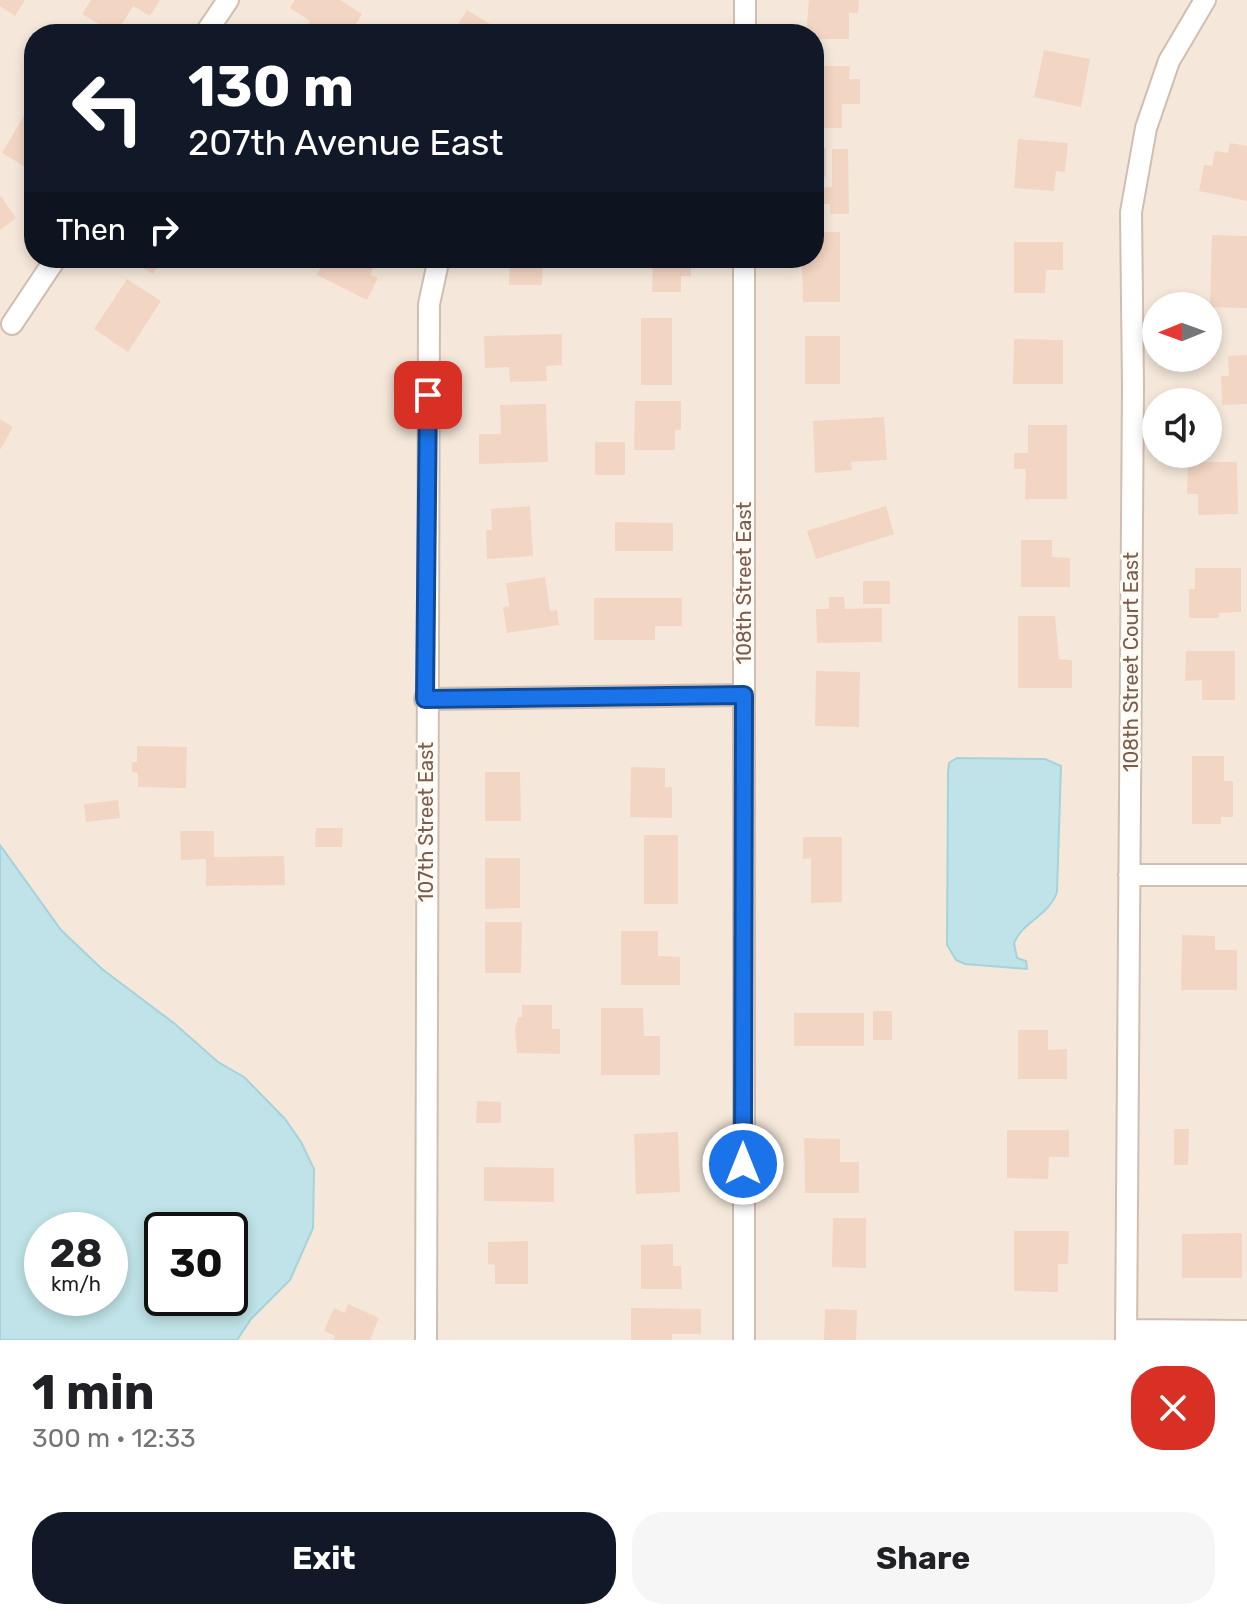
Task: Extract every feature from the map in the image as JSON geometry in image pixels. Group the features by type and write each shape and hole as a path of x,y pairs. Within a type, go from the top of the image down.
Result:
{"street":[{"path":"212,24 228,0"},
{"path":"745,0 745,24"},
{"name":"108th Street Court East","path":"1126,1335 1133,186 1146,128 1169,61 1205,0"},
{"path":"12,324 49,268"},
{"name":"107th Street East","path":"426,1340 425,699 429,304 437,268"},
{"name":"108th Street East","path":"744,268 744,1340"},
{"path":"425,699 744,695"},
{"path":"1129,875 1247,875"},
{"path":"1126,1335 1247,1331"}],"shaded area":[{"path":"0,0 1247,0 1247,1340 0,1340"}],"water":[{"path":"957,758 1045,759 1061,766 1057,892 1048,907 1023,929 1014,943 1017,958 1026,961 1027,969 965,964 956,960 947,945 948,772 949,763"},
{"path":"0,845 61,930 102,969 175,1024 218,1062 244,1077 285,1119 314,1169 313,1228 290,1280 251,1319 237,1340 0,1340"}],"building":[{"path":"0,0 25,0 15,16 0,6"},
{"path":"91,0 160,0 150,16 133,6 122,24 99,24 82,14"},
{"path":"295,0 340,0 362,14 356,24 308,24 310,21 290,8"},
{"path":"809,0 859,0 858,13 849,13 849,39 824,39 824,24 807,24"},
{"path":"467,10 490,24 458,24"},
{"path":"1044,50 1090,59 1081,107 1034,97"},
{"path":"824,66 850,66 849,79 860,79 860,104 842,104 842,128 824,128"},
{"path":"24,116 24,166 2,153"},
{"path":"1018,139 1068,143 1065,172 1056,171 1054,191 1014,188"},
{"path":"1230,143 1247,146 1247,201 1199,191 1204,165 1212,166 1215,151 1228,153"},
{"path":"824,148 826,148 824,177"},
{"path":"832,149 848,149 849,214 830,214 830,204 824,204 824,188 832,187"},
{"path":"0,195 16,218 0,230"},
{"path":"824,232 840,232 840,302 803,302 802,268 824,268"},
{"path":"1212,235 1247,236 1247,308 1222,307 1222,292 1210,292"},
{"path":"1014,242 1063,242 1063,270 1046,270 1045,293 1014,293"},
{"path":"143,268 157,268 153,274"},
{"path":"320,268 373,268 370,275 378,278 367,300 317,275"},
{"path":"510,268 543,268 542,285 509,285"},
{"path":"653,268 691,268 691,276 681,276 681,292 652,292"},
{"path":"127,279 161,301 128,352 94,329"},
{"path":"641,318 672,318 672,385 641,385"},
{"path":"562,334 562,365 546,366 547,381 510,382 509,367 485,368 484,336"},
{"path":"805,336 840,336 840,384 805,384"},
{"path":"1014,339 1063,340 1063,384 1013,384"},
{"path":"1247,355 1247,404 1222,405 1221,376 1229,376 1228,356"},
{"path":"635,401 681,401 681,430 675,430 675,450 634,450"},
{"path":"546,404 548,462 479,464 479,434 501,434 500,405"},
{"path":"884,417 887,460 851,462 852,470 815,473 813,421"},
{"path":"0,419 13,427 0,450"},
{"path":"1028,425 1067,425 1067,499 1025,499 1026,469 1014,469 1014,453 1028,453"},
{"path":"595,442 625,442 625,475 595,475"},
{"path":"1222,462 1237,462 1238,514 1198,515 1198,494 1187,494 1188,468 1222,468"},
{"path":"530,506 533,556 487,559 486,530 492,530 491,509"},
{"path":"886,506 894,534 816,559 807,531"},
{"path":"615,522 673,523 673,551 615,551"},
{"path":"1021,540 1052,540 1052,557 1070,558 1070,587 1021,587"},
{"path":"1195,568 1241,568 1241,612 1219,613 1219,618 1189,618 1189,589 1195,589"},
{"path":"545,577 550,611 557,610 559,625 507,633 503,607 509,606 506,583"},
{"path":"863,581 890,581 890,604 863,604"},
{"path":"829,597 844,597 845,609 882,608 882,642 817,643 816,609 829,609"},
{"path":"594,598 682,598 682,626 655,626 655,640 594,640"},
{"path":"1018,616 1055,616 1059,659 1072,660 1072,688 1018,688"},
{"path":"1186,651 1235,651 1235,700 1202,700 1202,680 1185,681"},
{"path":"816,671 860,672 859,727 815,726"},
{"path":"137,746 187,747 186,788 138,787 138,773 132,772 132,762 137,762"},
{"path":"1192,756 1224,756 1224,781 1233,781 1233,817 1221,817 1221,824 1192,824"},
{"path":"631,767 665,768 665,787 672,787 672,818 630,817"},
{"path":"485,772 520,772 521,821 485,821"},
{"path":"118,800 120,818 86,822 84,804"},
{"path":"316,828 343,828 342,847 315,847"},
{"path":"180,831 214,831 214,857 284,856 285,885 206,886 206,859 181,860"},
{"path":"644,835 678,835 678,904 644,904"},
{"path":"803,837 842,837 842,902 811,903 811,858 803,859"},
{"path":"485,858 520,858 520,908 485,909"},
{"path":"485,922 522,922 521,973 485,973"},
{"path":"621,931 658,931 658,956 680,957 680,985 621,985"},
{"path":"1182,935 1215,936 1215,950 1237,950 1237,990 1181,990"},
{"path":"522,1005 552,1005 552,1029 560,1029 560,1054 517,1053 515,1029 518,1017 522,1017"},
{"path":"601,1008 643,1008 644,1036 660,1036 660,1075 601,1075"},
{"path":"873,1011 892,1011 892,1040 873,1040"},
{"path":"794,1013 864,1013 864,1046 794,1046"},
{"path":"1018,1030 1048,1030 1048,1050 1067,1049 1067,1079 1018,1079"},
{"path":"477,1101 501,1102 501,1123 476,1123"},
{"path":"1174,1129 1189,1129 1188,1165 1174,1165"},
{"path":"1007,1130 1069,1130 1069,1157 1049,1157 1048,1179 1007,1178"},
{"path":"678,1132 680,1192 636,1194 634,1134"},
{"path":"804,1138 840,1139 840,1162 859,1162 859,1193 805,1193"},
{"path":"484,1167 554,1168 554,1202 484,1201"},
{"path":"833,1218 866,1218 866,1268 832,1267"},
{"path":"1014,1231 1069,1231 1068,1264 1058,1264 1058,1292 1014,1291"},
{"path":"1242,1233 1242,1278 1182,1278 1182,1234"},
{"path":"528,1241 528,1284 495,1284 495,1265 488,1264 488,1242"},
{"path":"673,1244 673,1266 681,1266 682,1289 641,1289 641,1245"},
{"path":"348,1304 379,1318 370,1340 333,1340 335,1336 324,1331 334,1308 345,1313"},
{"path":"631,1308 701,1309 701,1334 672,1334 672,1340 631,1340"},
{"path":"825,1309 857,1310 856,1340 824,1340"}],"route":[{"path":"428,395 425,699 744,695 743,1164"}]}
